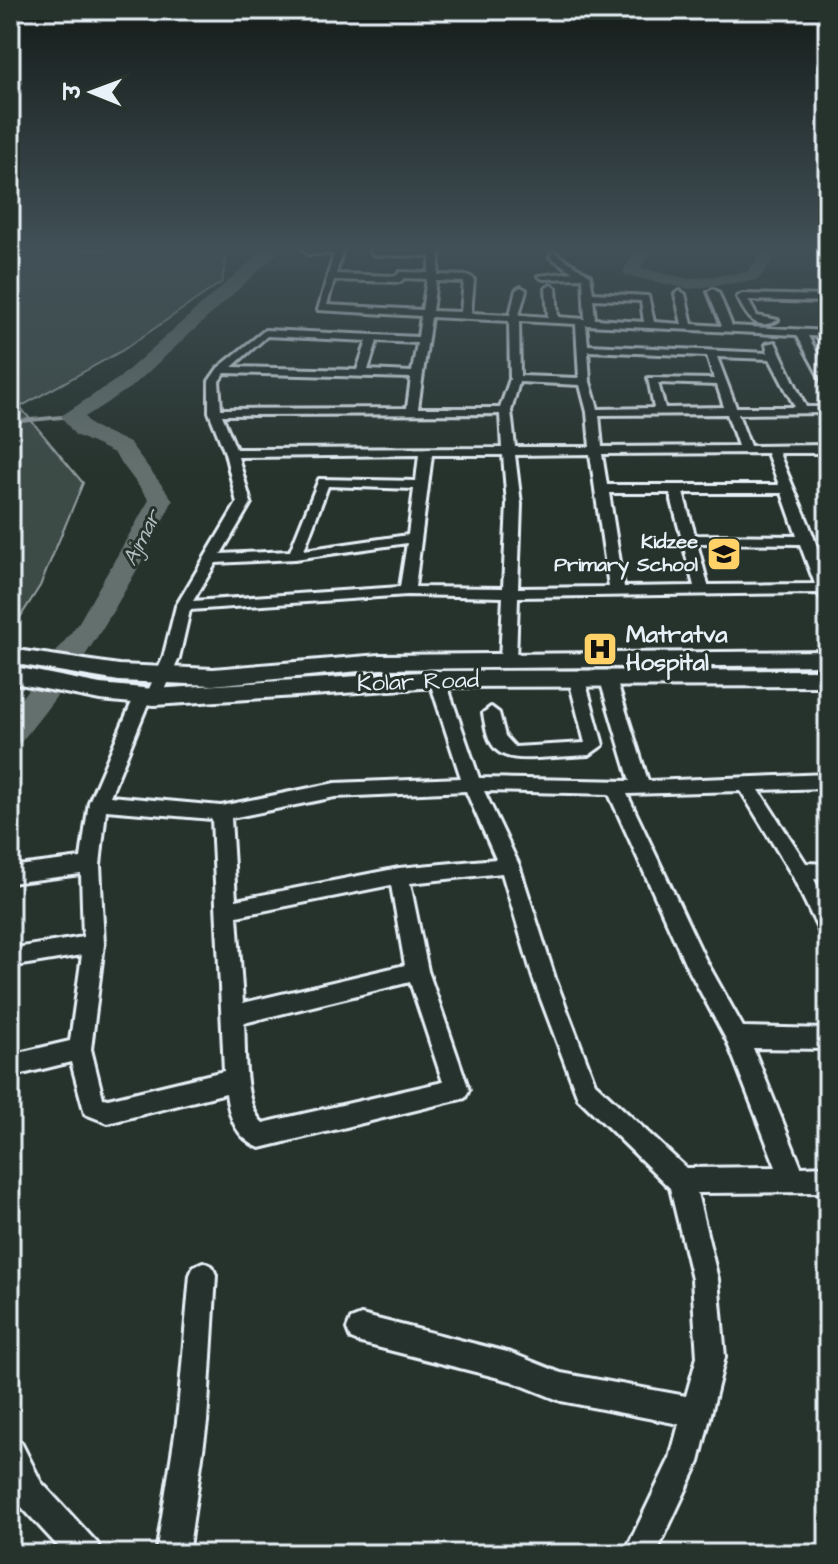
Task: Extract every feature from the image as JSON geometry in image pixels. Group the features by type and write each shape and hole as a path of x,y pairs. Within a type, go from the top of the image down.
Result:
{"main road":[{"name":"Kolar Road","path":"10,656 119,673 153,689 213,677 380,662 828,658"},
{"name":"Kolar Road","path":"10,674 100,692 437,679 828,678"}],"street":[{"path":"412,411 426,323"},
{"path":"508,661 514,504 505,411 515,379 514,323"},
{"path":"586,323 583,348 585,382 593,412 596,453 617,590"},
{"path":"607,323 828,334"},
{"path":"687,323 688,328"},
{"path":"726,323 728,328"},
{"path":"768,331 774,356 802,410"},
{"path":"236,1079 108,1111 93,1106 80,1049 94,944 90,865 98,802 171,658 183,606 244,503 231,453 215,412 214,381 222,370 265,333 422,340"},
{"path":"801,333 828,383"},
{"path":"361,375 373,337"},
{"path":"583,348 774,356"},
{"path":"711,354 745,449"},
{"path":"222,370 418,375"},
{"path":"515,379 585,382"},
{"path":"660,411 652,380 720,382"},
{"path":"593,412 828,410"},
{"path":"215,412 505,411"},
{"path":"231,453 596,453 828,449"},
{"path":"183,606 407,591 510,593 702,589 827,592 772,450"},
{"path":"407,591 426,451"},
{"path":"295,555 323,482 421,485"},
{"path":"601,489 787,489"},
{"path":"676,490 702,589"},
{"path":"212,559 295,555 415,538"},
{"path":"688,539 808,540"},
{"path":"437,679 472,784 509,865 544,978 586,1090 681,1181 705,1279 711,1357 684,1462 640,1554"},
{"path":"491,713 494,732 502,748 512,753 589,749 594,745 577,680"},
{"path":"608,680 641,788"},
{"path":"98,802 221,813 335,790 472,784 641,788 828,781"},
{"path":"746,784 800,871 828,929"},
{"path":"615,788 696,963 737,1037 794,1181"},
{"path":"221,813 236,1079 240,1112 248,1130 260,1136 457,1090 417,971 399,876"},
{"path":"10,875 90,865"},
{"path":"225,910 399,876 509,865"},
{"path":"800,871 828,872"},
{"path":"10,958 94,944"},
{"path":"232,1016 417,971"},
{"path":"737,1037 828,1039"},
{"path":"10,1066 80,1049"},
{"path":"681,1181 828,1179"},
{"path":"172,1554 192,1422 203,1275"},
{"path":"361,1329 511,1367 561,1387 697,1413"},
{"path":"10,1453 30,1493 86,1554"}],"shaded area":[{"path":"10,323 162,323 123,350 20,407 83,483 40,586 10,633"}],"waterway":[{"name":"Ajmar","path":"10,734 54,680 93,622 161,500 122,448 83,430 72,416 126,382 192,323"},
{"path":"10,422 72,416"}],"place":[{"name":"Kidzee Primary School","path":"724,554"},
{"name":"Matratva Hospital","path":"600,649"}]}
